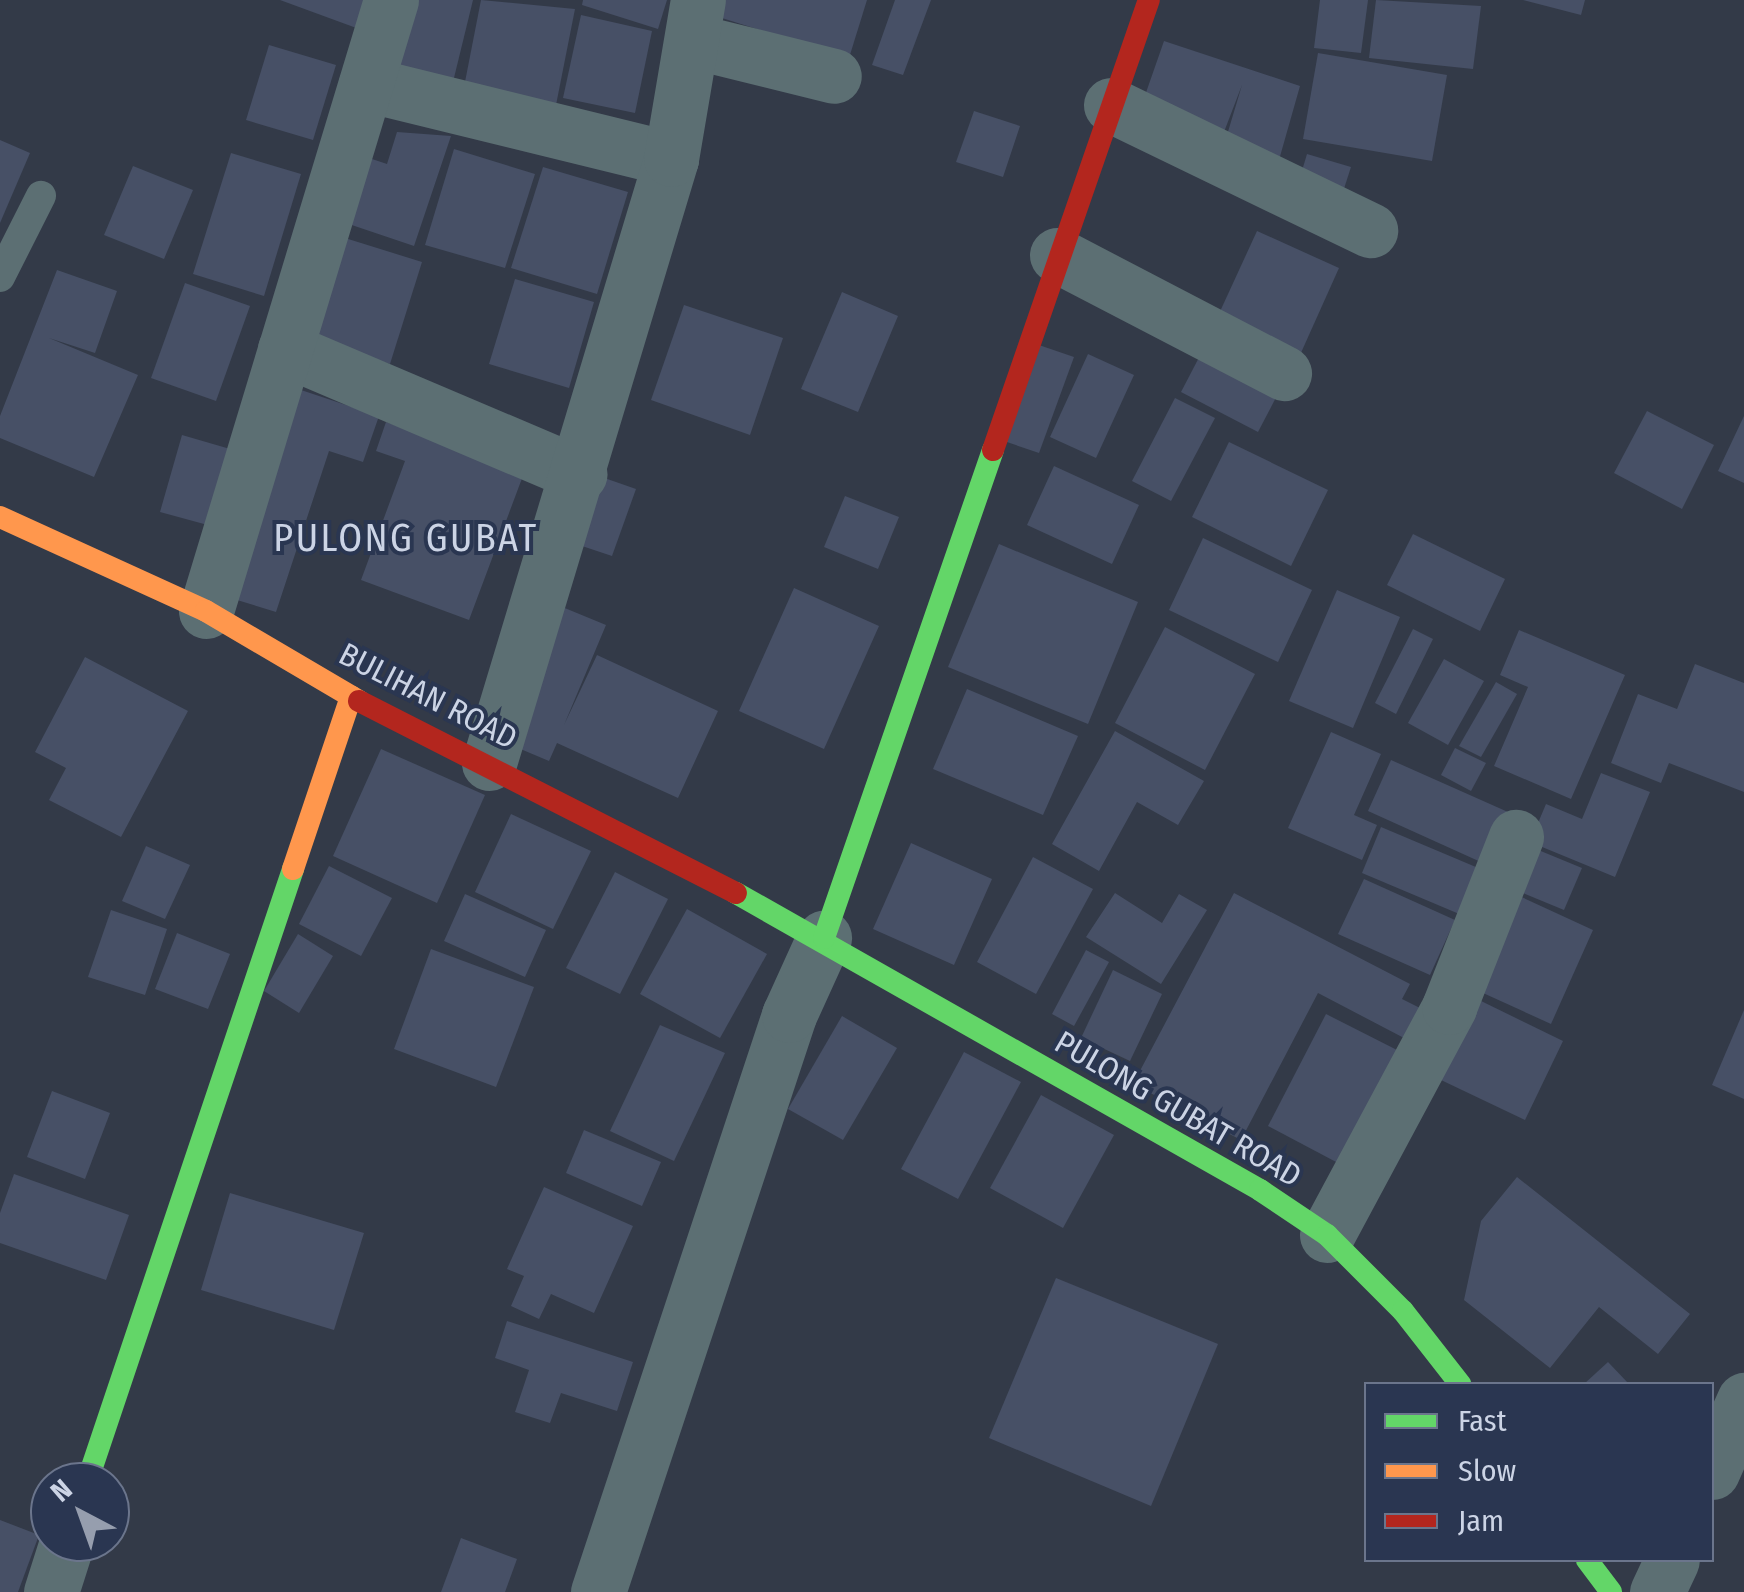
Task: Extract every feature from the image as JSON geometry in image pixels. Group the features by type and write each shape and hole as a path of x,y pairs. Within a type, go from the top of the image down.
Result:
{"street":[{"path":"206,611 391,0"},
{"path":"598,1592 789,1015 824,938 1057,255 1149,0"},
{"path":"489,762 580,474 671,158 696,20 834,76"},
{"path":"366,84 671,158"},
{"path":"1111,105 1370,230"},
{"path":"1057,255 1284,372"},
{"path":"285,350 580,474"},
{"name":"BULIHAN ROAD","path":"0,517 206,611 351,696 489,762 824,938"},
{"path":"95,1462 351,696"},
{"path":"1327,1235 1449,1007 1516,838"},
{"name":"PULONG GUBAT ROAD","path":"824,938 1327,1235 1403,1311 1458,1382"},
{"path":"1714,1468 1744,1400"},
{"path":"50,1592 60,1562"},
{"path":"1588,1562 1611,1592"},
{"path":"1658,1592 1671,1562"}],"lane":[{"path":"0,277 41,196"}],"building":[{"path":"280,0 382,0 370,33"},
{"path":"407,0 473,0 452,86 390,71"},
{"path":"481,0 575,9 556,105 464,87"},
{"path":"583,0 667,0 658,29 582,5"},
{"path":"710,0 867,0 849,58 706,13"},
{"path":"895,0 931,0 903,75 872,65"},
{"path":"1320,0 1368,0 1361,53 1314,48"},
{"path":"1376,0 1481,6 1473,69 1369,58"},
{"path":"1523,0 1585,0 1581,15"},
{"path":"581,15 652,31 635,113 563,98"},
{"path":"1164,41 1300,86 1279,160 1224,145 1242,85 1224,132 1142,104"},
{"path":"269,45 336,65 313,140 246,120"},
{"path":"1318,53 1447,75 1432,161 1303,139"},
{"path":"974,111 1020,126 1003,177 956,162"},
{"path":"397,132 451,136 414,246 325,216 348,151 387,164"},
{"path":"0,140 30,153 0,223"},
{"path":"454,149 535,174 505,268 425,245"},
{"path":"231,153 301,174 264,296 193,274"},
{"path":"1307,154 1351,167 1341,198 1298,184"},
{"path":"133,166 193,190 164,259 104,235"},
{"path":"543,167 628,192 597,294 511,268"},
{"path":"1257,231 1339,268 1300,355 1217,318"},
{"path":"345,238 422,262 390,364 313,340"},
{"path":"57,270 117,291 95,353 49,338 138,375 94,477 0,438 0,416"},
{"path":"515,279 594,302 569,388 489,364"},
{"path":"185,283 250,306 216,401 151,378"},
{"path":"842,292 898,316 858,412 801,389"},
{"path":"684,305 783,338 750,435 651,400"},
{"path":"1036,344 1074,357 1039,453 1001,440"},
{"path":"1205,346 1282,386 1258,432 1181,392"},
{"path":"1088,354 1134,375 1096,458 1050,437"},
{"path":"283,384 379,416 363,462 329,451 276,612 214,593"},
{"path":"1175,398 1215,418 1171,501 1132,481"},
{"path":"1647,411 1714,445 1682,509 1614,473"},
{"path":"1744,416 1744,483 1718,471"},
{"path":"386,422 524,473 469,620 361,580 405,461 376,451"},
{"path":"182,435 237,451 215,527 160,512"},
{"path":"1229,442 1328,490 1291,566 1192,517"},
{"path":"1054,466 1139,505 1112,564 1027,525"},
{"path":"593,474 636,489 612,556 570,542"},
{"path":"845,496 899,517 878,569 824,547"},
{"path":"1413,534 1505,579 1480,631 1387,585"},
{"path":"1203,538 1312,590 1278,662 1169,610"},
{"path":"999,544 1138,602 1088,724 948,667"},
{"path":"794,588 879,626 824,749 739,711"},
{"path":"1337,590 1400,617 1353,728 1289,701"},
{"path":"555,604 606,625 564,725 597,655 718,711 678,798 557,743 549,761 499,740"},
{"path":"1165,627 1255,674 1205,770 1115,723"},
{"path":"1413,629 1433,639 1396,714 1375,703"},
{"path":"1519,630 1625,675 1571,799 1494,766 1528,687 1500,675"},
{"path":"85,657 188,711 121,837 49,800 66,768 35,752"},
{"path":"1444,659 1484,681 1448,745 1408,723"},
{"path":"1695,664 1744,683 1744,792 1669,763 1661,783 1611,763 1638,694 1677,709"},
{"path":"1496,682 1517,694 1481,757 1459,746"},
{"path":"967,689 1078,736 1043,815 933,769"},
{"path":"1115,731 1204,781 1178,825 1137,802 1099,871 1052,844"},
{"path":"1331,732 1381,754 1354,815 1377,825 1362,860 1288,828"},
{"path":"1455,748 1486,763 1471,791 1441,775"},
{"path":"381,749 485,795 437,903 333,856"},
{"path":"1391,760 1517,816 1494,868 1368,811"},
{"path":"1601,773 1650,792 1615,877 1530,842 1546,804 1582,819"},
{"path":"511,814 591,851 553,929 475,892"},
{"path":"1381,827 1483,870 1464,916 1362,873"},
{"path":"911,843 992,879 954,965 873,929"},
{"path":"146,846 190,865 165,919 122,901"},
{"path":"1531,847 1582,868 1564,910 1513,889"},
{"path":"1033,857 1093,889 1036,994 977,962"},
{"path":"329,866 392,898 361,956 299,924"},
{"path":"615,872 668,899 620,994 566,968"},
{"path":"1364,879 1455,920 1430,975 1338,934"},
{"path":"1115,893 1162,923 1179,894 1207,910 1161,984 1086,937"},
{"path":"1234,893 1410,984 1402,999 1420,1008 1404,1038 1318,993 1241,1140 1133,1084"},
{"path":"465,894 546,930 525,977 444,941"},
{"path":"1515,894 1593,930 1551,1024 1472,988"},
{"path":"687,909 767,954 720,1038 640,994"},
{"path":"111,910 167,929 145,995 88,977"},
{"path":"177,933 230,954 208,1009 155,989"},
{"path":"298,934 333,956 299,1013 264,991"},
{"path":"431,949 534,987 496,1087 394,1049"},
{"path":"1086,950 1109,962 1074,1026 1052,1014"},
{"path":"1113,970 1162,994 1130,1061 1081,1038"},
{"path":"1479,1000 1563,1041 1525,1120 1441,1080"},
{"path":"1744,1010 1744,1099 1712,1085"},
{"path":"1326,1014 1397,1050 1338,1163 1268,1126"},
{"path":"842,1016 897,1048 843,1140 788,1109"},
{"path":"660,1025 725,1053 674,1161 610,1131"},
{"path":"964,1052 1021,1082 958,1199 901,1169"},
{"path":"52,1091 110,1113 85,1179 27,1157"},
{"path":"1041,1095 1114,1135 1063,1228 990,1188"},
{"path":"584,1130 661,1162 642,1206 566,1173"},
{"path":"14,1174 129,1215 106,1280 0,1243 0,1213"},
{"path":"1517,1177 1690,1314 1658,1354 1599,1307 1550,1368 1464,1300 1481,1221"},
{"path":"544,1187 633,1226 594,1313 551,1294 539,1319 511,1306 524,1276 507,1269"},
{"path":"230,1193 364,1233 334,1330 201,1290"},
{"path":"1056,1278 1218,1344 1151,1506 989,1438"},
{"path":"507,1321 633,1362 617,1411 561,1393 550,1423 515,1412 529,1370 495,1358"},
{"path":"1608,1362 1627,1382 1586,1382"},
{"path":"0,1520 30,1532 30,1559 18,1592 0,1592"},
{"path":"461,1538 517,1559 505,1592 441,1592"}],"traffic: fast":[{"path":"824,938 993,450"},
{"path":"94,1462 293,869"},
{"path":"736,893 1260,1190 1327,1235 1403,1311 1458,1382"},
{"path":"1588,1562 1611,1592"}],"traffic: slow":[{"path":"0,517 206,611 359,701"},
{"path":"293,869 351,697"}],"traffic: jam":[{"path":"993,450 1149,0"},
{"path":"359,701 736,893"}],"district":[{"name":"PULONG GUBAT","path":"406,539"}]}
